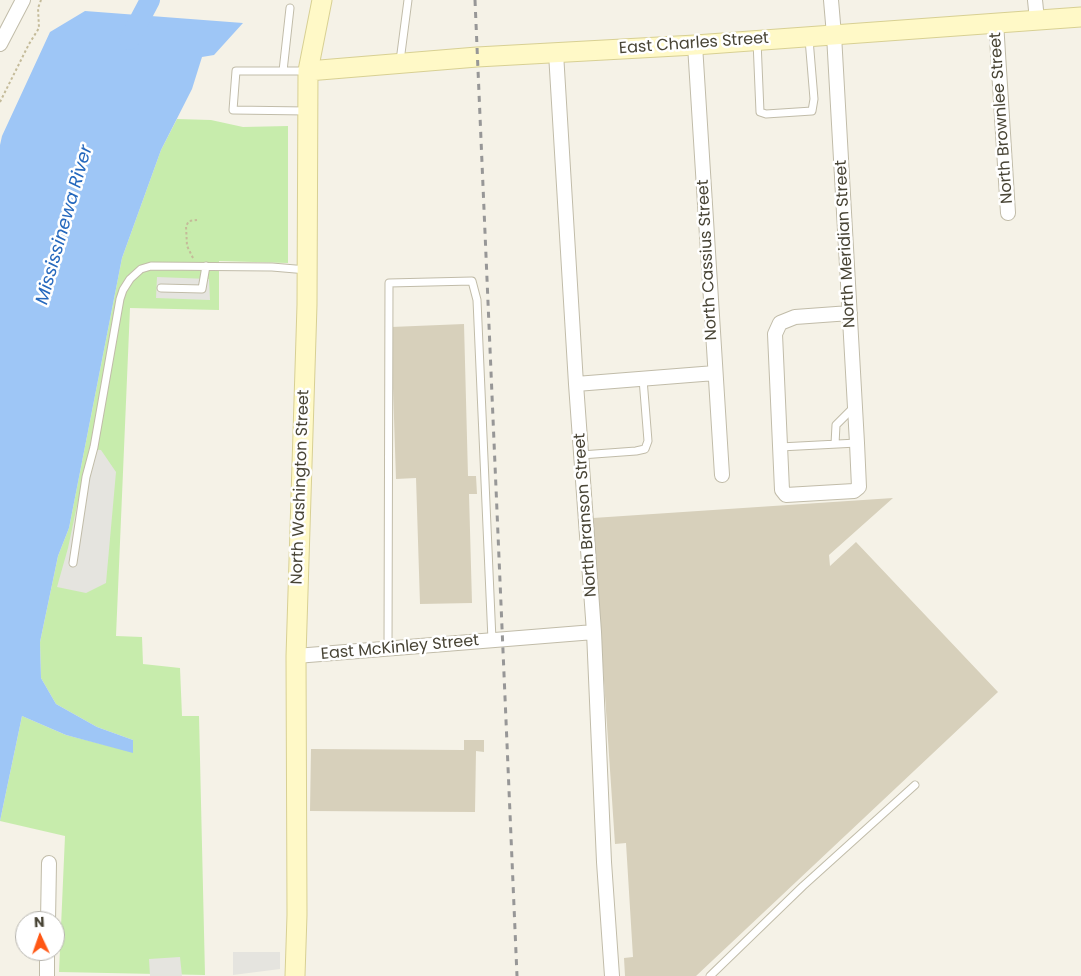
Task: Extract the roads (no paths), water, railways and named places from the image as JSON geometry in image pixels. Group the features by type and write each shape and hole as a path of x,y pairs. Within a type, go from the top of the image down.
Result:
{"street":[{"path":"0,44 23,0"},
{"name":"North Washington Street","path":"295,976 297,915 296,656 307,270 308,71 322,0"},
{"name":"North Meridian Street","path":"780,447 782,490 786,495 854,491 859,487 831,0"},
{"path":"1035,0 1037,20"},
{"name":"East Charles Street","path":"308,71 477,57 695,45 1081,17"},
{"name":"North Brownlee Street","path":"996,22 1008,213"},
{"name":"North Cassius Street","path":"695,45 722,475"},
{"name":"North Branson Street","path":"556,53 576,384 594,632 604,862 612,976"},
{"path":"780,447 775,334 780,323 795,317 850,314"},
{"path":"576,384 715,373"},
{"name":"East McKinley Street","path":"296,656 594,632"},
{"path":"48,863 48,911"},
{"path":"46,976 47,961"}],"lane":[{"path":"399,63 408,0"},
{"path":"283,71 290,8"},
{"path":"757,40 760,112 766,114 812,111 814,99 809,36"},
{"path":"308,71 236,71 234,110 308,111"},
{"path":"73,563 86,477 94,446 122,290 130,279 141,269 151,266 272,267 307,270"},
{"path":"161,288 202,288 206,266"},
{"path":"388,649 389,283 472,281 477,300 498,640"},
{"path":"582,455 636,451 645,448 648,441 643,379"},
{"path":"835,444 836,425 855,406"},
{"path":"780,447 857,443"},
{"path":"710,976 803,886 915,785"}],"water":[{"path":"85,11 243,23 214,55 202,57 192,89 161,150 122,258 69,528 58,556 40,642 41,678 56,704 97,727 133,740 133,753 66,735 22,716 0,821 0,145 2,136 50,32"}],"waterway":[{"name":"Mississinewa River","path":"129,40 150,0"}],"railway":[{"path":"475,0 517,976"}]}
